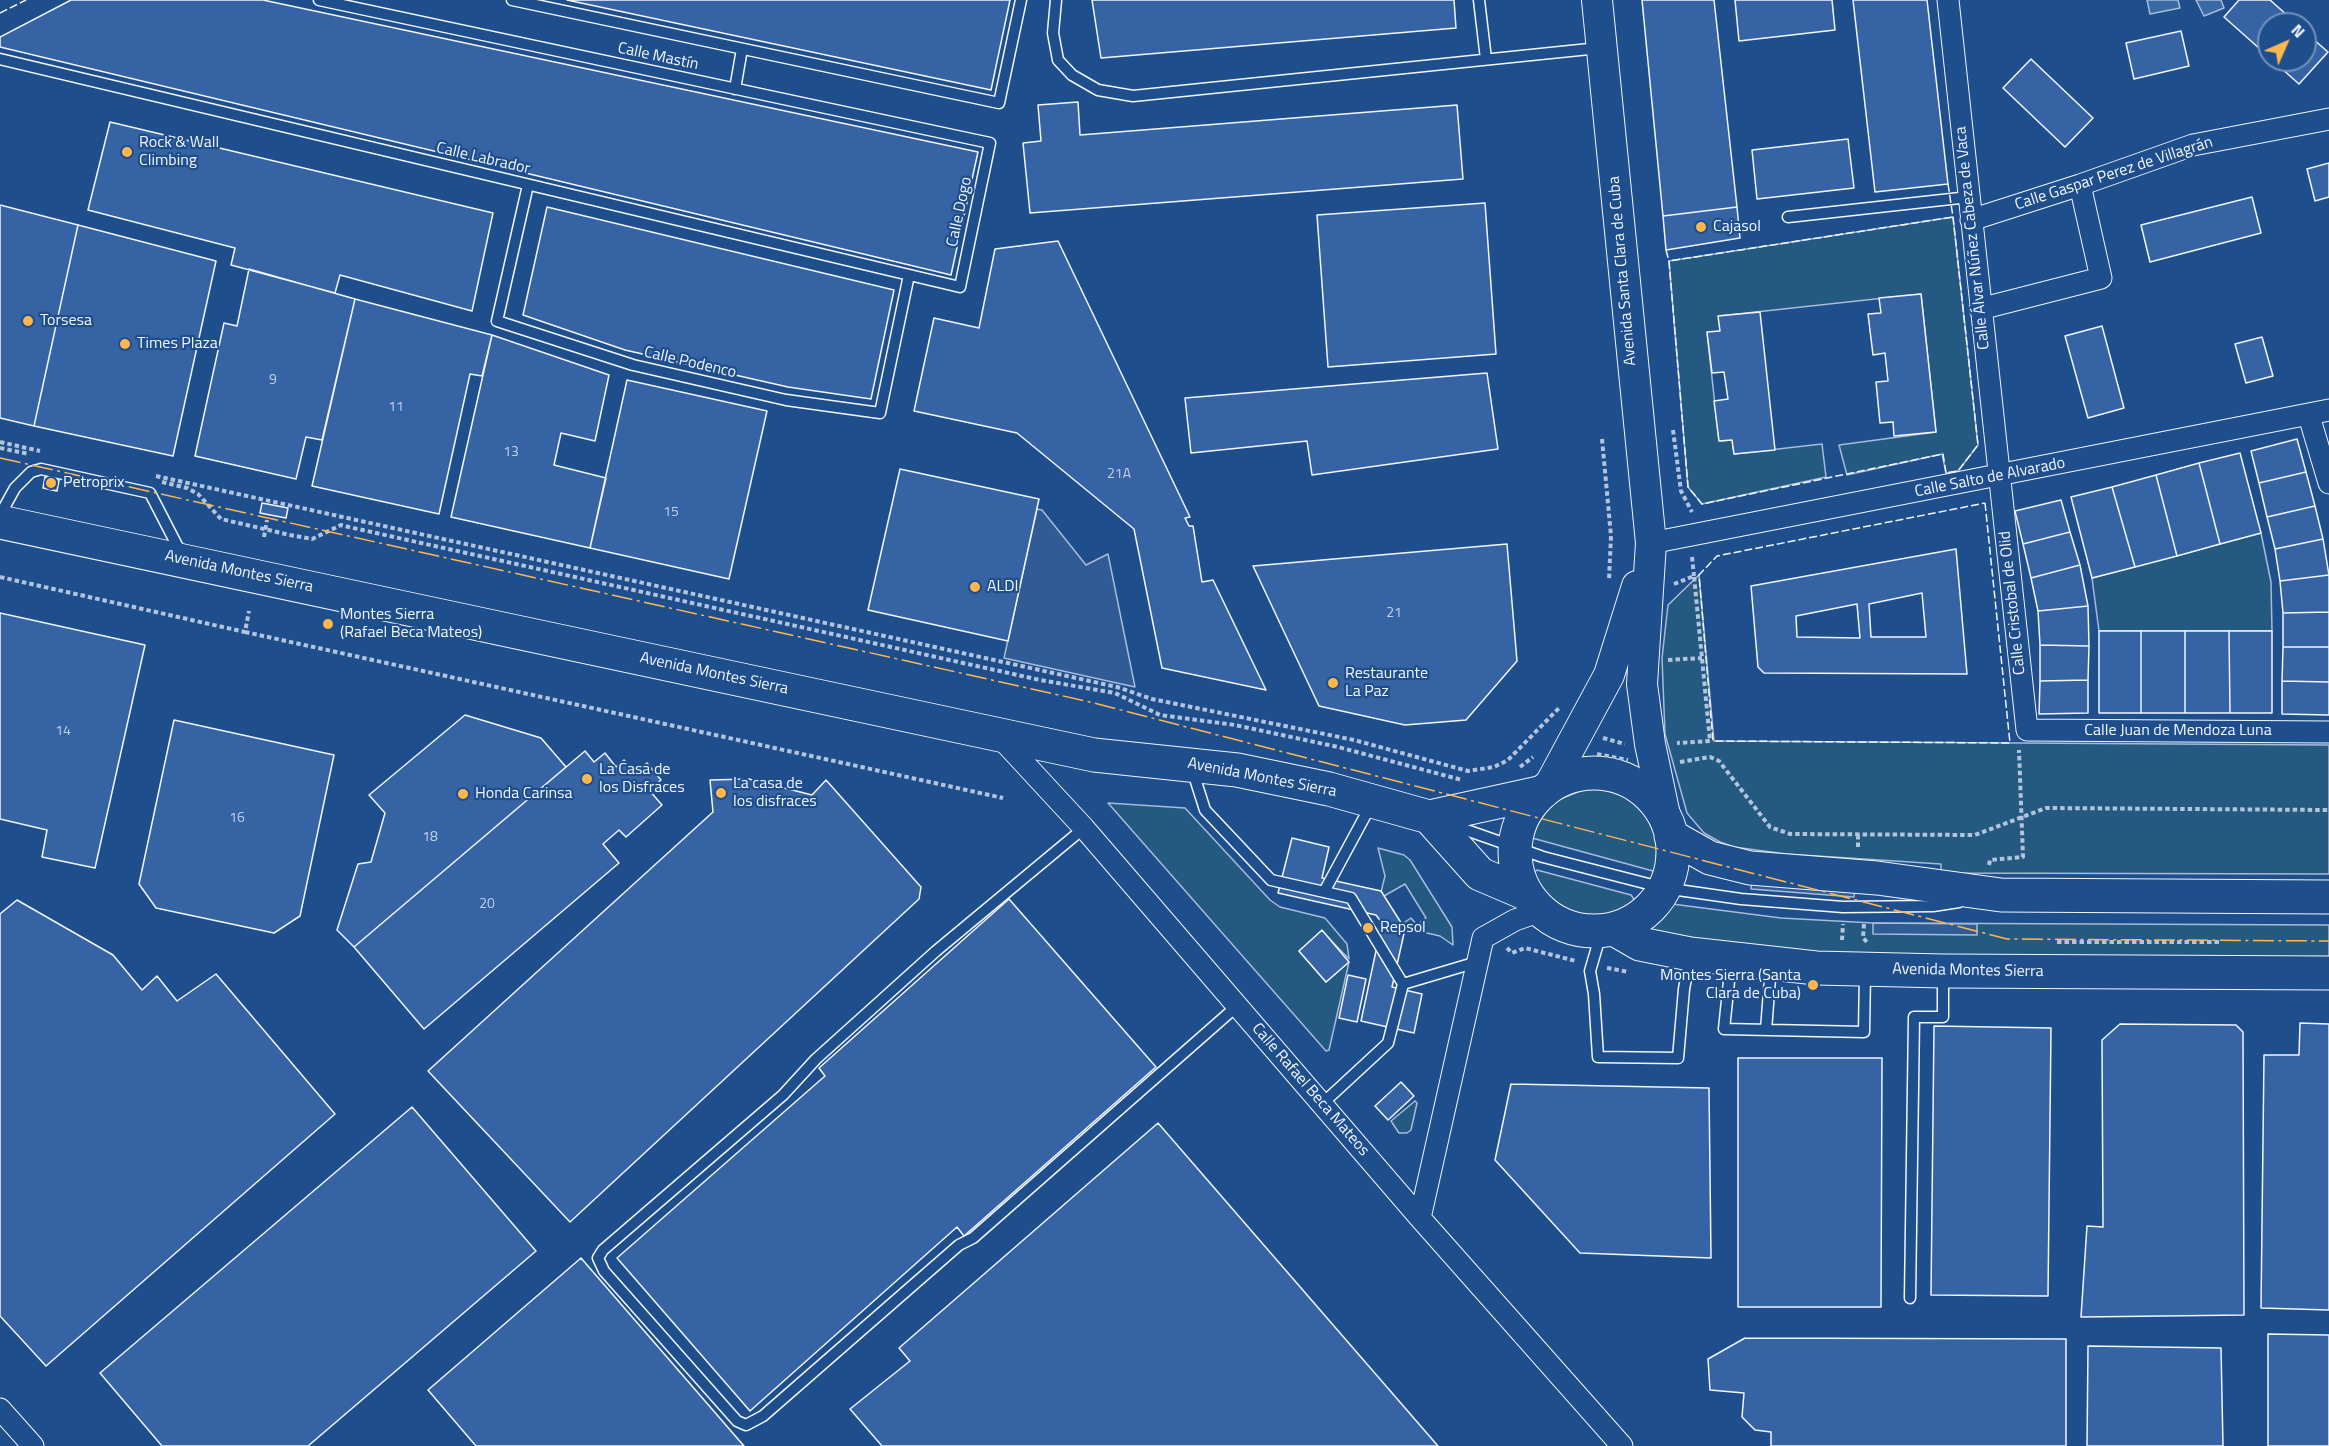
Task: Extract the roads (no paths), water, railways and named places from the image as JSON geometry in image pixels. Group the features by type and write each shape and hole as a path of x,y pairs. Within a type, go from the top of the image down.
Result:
{"main road":[{"name":"Avenida Montes Sierra","path":"0,522 1094,754 1237,770 1374,801 1429,817 1546,790 1566,778 1585,774 1605,774 1624,779 1641,789 1656,803 1669,828 1710,858 1865,892 1995,882 2329,897"},
{"path":"1534,902 1520,879 1515,847 1519,826 1529,807 1546,790"},
{"path":"1429,817 1480,874 1534,902 1570,927 1608,930 1634,920 1652,906 1664,888 1672,862 1669,828"},
{"name":"Avenida Montes Sierra","path":"1608,930 1640,944 1690,954 1771,965 1861,961 1942,971 2329,973"}],"street":[{"name":"Avenida Santa Clara de Cuba","path":"1597,0 1651,543 1642,684 1644,755 1669,828"},
{"name":"Calle Álvar Núñez Cabeza de Vaca","path":"1948,0 1999,476"},
{"name":"Calle Gaspar Perez de Villagrán","path":"1971,220 2193,145 2329,119"},
{"path":"1980,309 2101,278 2080,185"},
{"name":"Calle Salto de Alvarado","path":"1651,543 2319,413"},
{"path":"2319,413 2329,483"},
{"name":"Calle Cristobal de Olid","path":"1999,476 2027,730"},
{"name":"Avenida Santa Clara de Cuba","path":"1546,790 1586,738 1584,724 1609,675 1651,543"},
{"name":"Calle Juan de Mendoza Luna","path":"2027,730 2329,732"},
{"name":"Calle Rafael Beca Mateos","path":"997,734 1084,828 1420,1218 1622,1446"},
{"path":"1420,1218 1483,938 1515,920 1534,902"},
{"path":"0,1409 33,1446"}],"lane":[{"name":"Calle Mastín","path":"319,0 990,143"},
{"name":"Calle Mastín","path":"512,0 999,103 1021,0"},
{"path":"1056,0 1053,33 1058,60 1072,75 1098,90 1133,96 1602,48"},
{"path":"1479,0 1486,59"},
{"path":"735,88 742,49"},
{"name":"Calle Labrador","path":"0,59 960,287"},
{"name":"Calle Dogo","path":"960,287 990,143"},
{"name":"Calle Podenco","path":"528,185 497,321 633,365 786,400 880,413 909,275"},
{"path":"1788,217 1969,197"},
{"path":"0,515 15,488 31,472 41,469 150,493 185,561"},
{"path":"1190,763 1205,810 1271,880 1352,898 1402,984 1388,1043 1322,1104"},
{"path":"1324,892 1374,801"},
{"name":"Avenida Montes Sierra","path":"1429,817 1587,870 1664,888 1741,899 1844,907 1865,892"},
{"path":"1084,828 936,951 816,1059 783,1095 603,1250 598,1258 604,1271 737,1421 746,1425 763,1416 929,1270 959,1245 973,1238 1237,1006"},
{"path":"1608,930 1590,970 1598,1057 1678,1058 1684,989 1690,954"},
{"path":"1731,960 1724,1029 1864,1032 1861,961"},
{"path":"1402,984 1477,962"},
{"path":"1766,1030 1771,965"},
{"path":"1910,1298 1914,1017 1943,1017 1942,971"}],"place":[{"name":"Rock & Wall Climbing","path":"127,152"},
{"name":"Cajasol","path":"1701,227"},
{"name":"Torsesa","path":"28,321"},
{"name":"Times Plaza","path":"125,344"},
{"name":"Petroprix","path":"51,483"},
{"name":"ALDI","path":"975,587"},
{"name":"Montes Sierra (Rafael Beca Mateos)","path":"328,624"},
{"name":"Restaurante La Paz","path":"1333,683"},
{"name":"La Casa de los Disfraces","path":"587,779"},
{"name":"La casa de los disfraces","path":"721,793"},
{"name":"Honda Carinsa","path":"463,794"},
{"name":"Repsol","path":"1368,928"},
{"name":"Montes Sierra (Santa Clara de Cuba)","path":"1813,985"}]}
